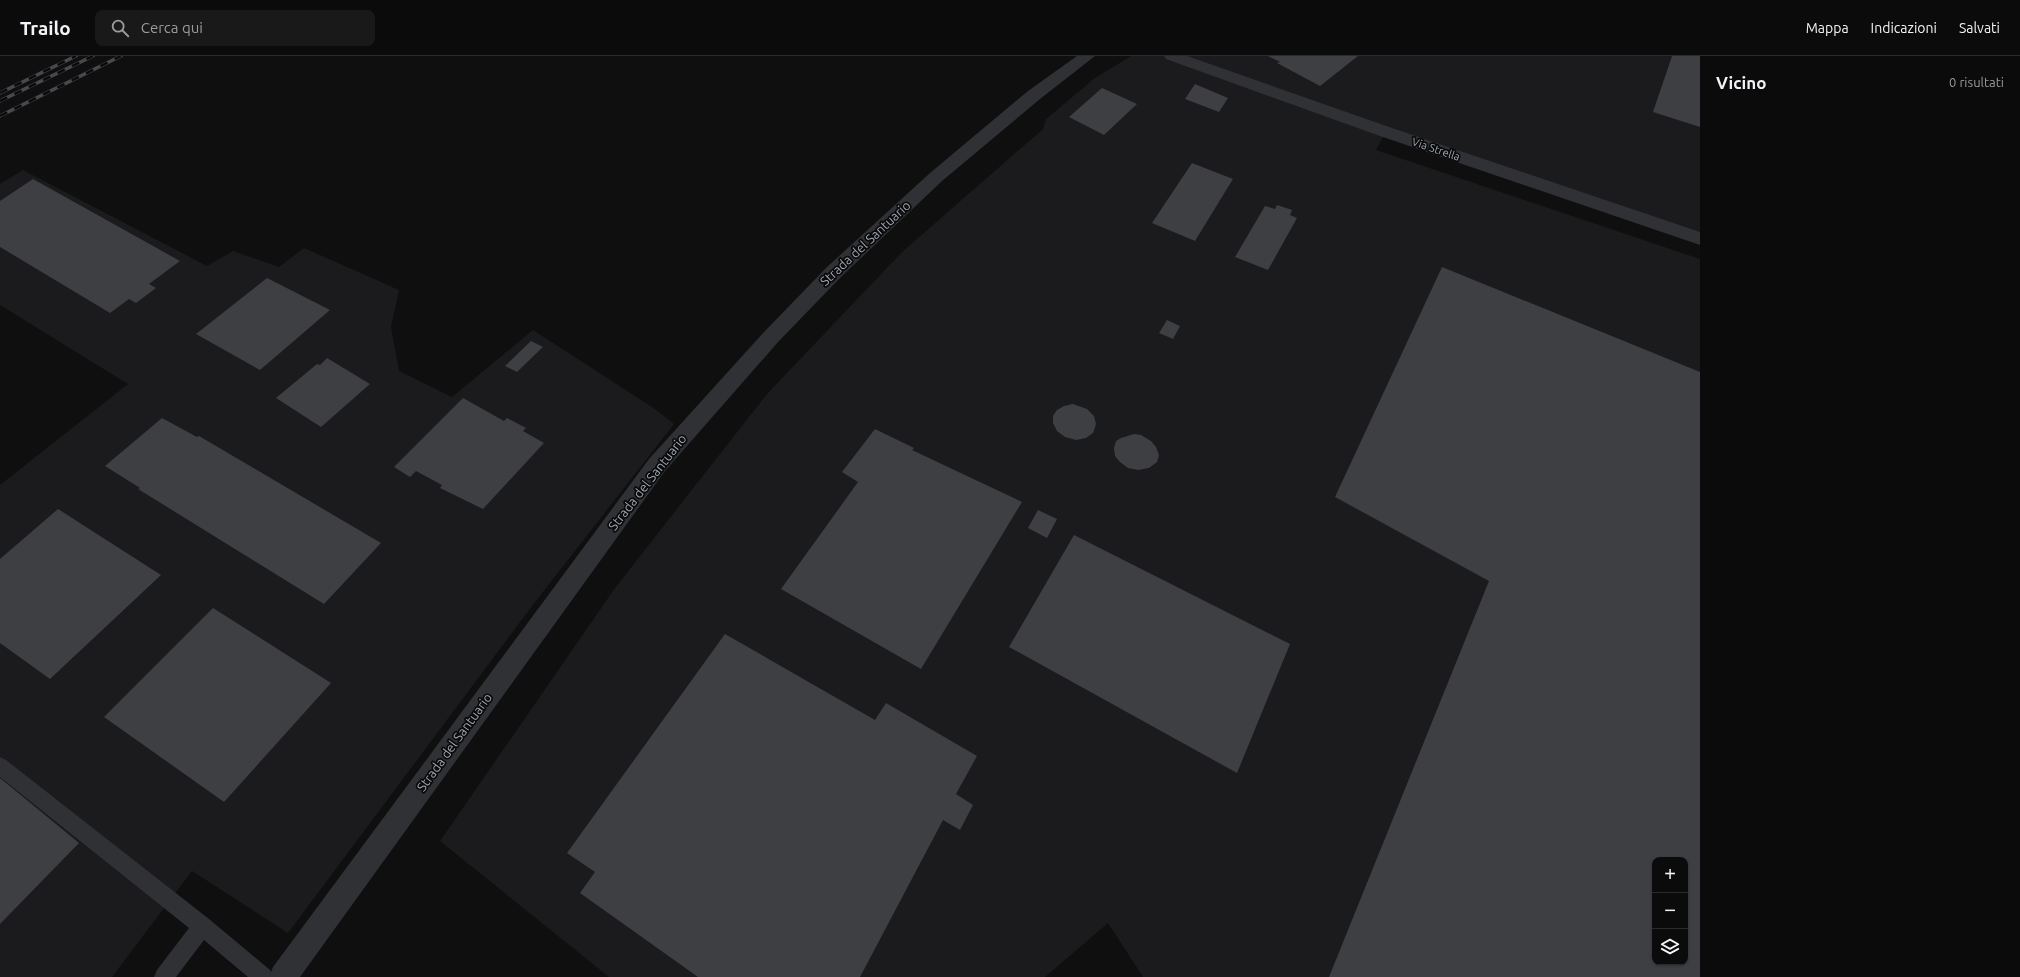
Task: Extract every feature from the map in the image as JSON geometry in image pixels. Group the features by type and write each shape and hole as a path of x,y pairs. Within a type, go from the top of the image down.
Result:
{"street":[{"name":"Strada del Santuario","path":"283,977 657,465 772,336 834,272 936,177 1034,95 1087,56"},
{"name":"Via Strella","path":"1172,56 1386,132 1700,239"}],"lane":[{"path":"0,766 202,926 263,977"},
{"path":"164,977 202,926"}],"shaded area":[{"path":"1131,56 1700,56 1700,235 1386,132 1376,150 1700,259 1700,977 1143,977 1108,923 1045,977 609,977 440,841 615,588 767,394 902,252 1043,129 1046,119 1095,78"},
{"path":"23,170 207,266 233,251 279,267 304,248 399,290 391,327 399,371 452,397 533,330 655,409 674,424 532,606 288,933 192,871 112,977 0,977 0,485 128,384 0,305 0,184"}],"building":[{"path":"1268,56 1358,56 1320,86 1277,63 1280,62"},
{"path":"1672,56 1700,56 1700,127 1653,112"},
{"path":"1195,84 1228,98 1219,112 1185,99"},
{"path":"1102,88 1137,104 1104,135 1069,117"},
{"path":"1192,163 1233,179 1195,241 1152,223"},
{"path":"33,179 180,261 149,284 156,288 136,303 129,299 110,313 0,247 0,201"},
{"path":"1277,205 1292,210 1290,215 1297,218 1268,270 1235,257 1265,206 1275,209"},
{"path":"1442,267 1700,372 1700,977 1329,977 1489,581 1335,497"},
{"path":"267,278 330,310 260,370 196,334"},
{"path":"1167,320 1180,326 1173,339 1159,333"},
{"path":"531,341 543,347 517,372 505,366"},
{"path":"327,358 370,384 321,427 276,398 317,364 320,365"},
{"path":"463,398 504,421 507,418 526,428 523,431 544,443 483,509 440,488 442,485 416,471 410,477 394,467"},
{"path":"1073,404 1087,409 1094,416 1096,424 1093,433 1086,438 1076,440 1065,437 1057,431 1053,423 1053,416 1057,410 1064,406"},
{"path":"162,418 197,437 199,436 381,543 324,604 138,489 140,488 105,466"},
{"path":"875,429 914,448 912,450 1022,502 921,669 781,589 858,482 842,472"},
{"path":"1134,434 1141,435 1151,441 1156,447 1159,455 1157,462 1149,468 1138,470 1128,468 1115,456 1114,448 1116,441"},
{"path":"58,509 161,575 50,679 0,643 0,559"},
{"path":"1038,510 1057,519 1047,538 1028,528"},
{"path":"1074,535 1290,644 1237,773 1009,647"},
{"path":"213,608 331,683 224,802 104,717"},
{"path":"725,634 875,720 886,703 977,756 956,794 973,805 960,830 943,820 860,977 698,977 580,893 595,872 567,853"},
{"path":"0,778 79,843 0,924"}],"railway":[{"path":"0,93 76,56"},
{"path":"0,101 93,56"},
{"path":"0,116 121,56"}]}
